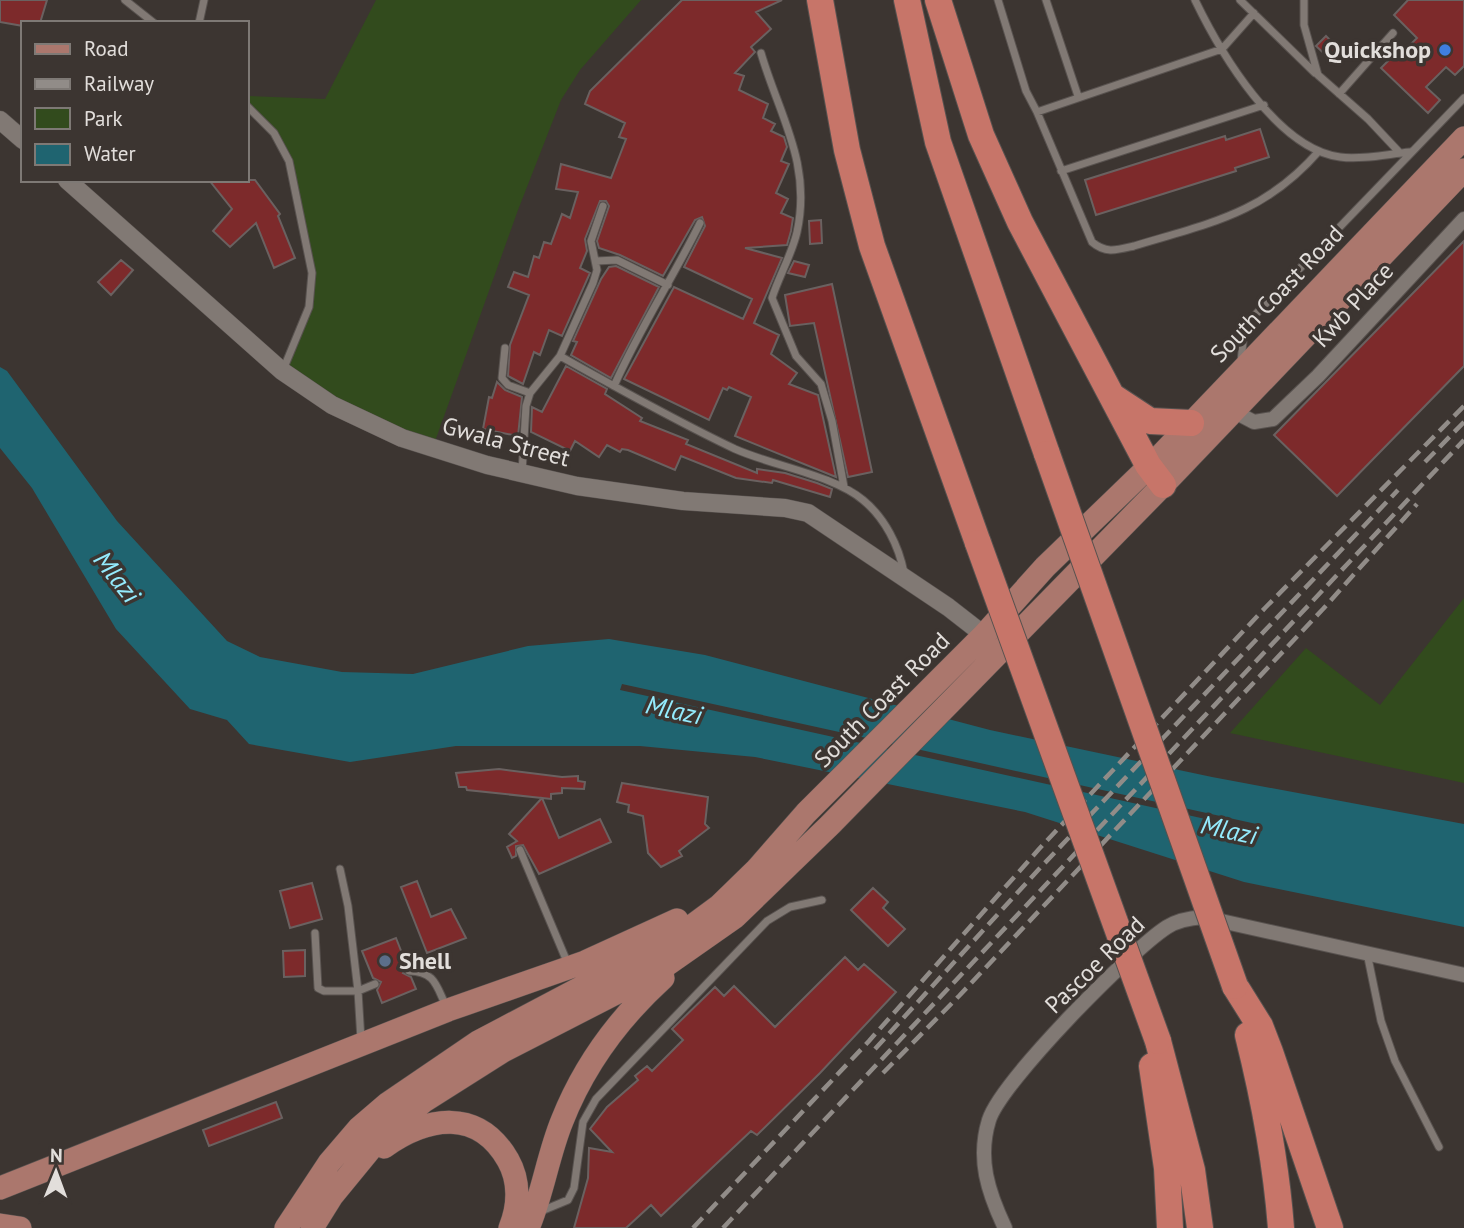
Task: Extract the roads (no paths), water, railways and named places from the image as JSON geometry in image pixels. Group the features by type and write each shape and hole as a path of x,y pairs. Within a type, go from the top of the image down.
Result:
{"highway":[{"path":"820,0 847,149 872,246 1158,1041 1192,1170 1200,1228"},
{"path":"907,0 939,142 1046,454 1236,986 1265,1107 1277,1177 1281,1228"},
{"path":"938,0 963,83 1001,181 1111,395 1156,475"},
{"path":"1111,395 1150,421 1191,423"},
{"path":"1236,986 1260,1027 1270,1052 1330,1228"},
{"path":"1158,1041 1152,1065 1167,1168 1171,1228"}],"main road":[{"name":"South Coast Road","path":"286,1228 329,1163 359,1128 387,1104 478,1042 677,937 728,897 757,869 806,813 964,656 1045,567 1233,411 1249,377 1464,138"},
{"name":"South Coast Road","path":"313,1228 353,1170 382,1135 457,1079 503,1051 655,973 735,917 830,825 985,667 1156,475 1191,423 1249,377 1464,170"},
{"path":"0,1188 448,1010 631,944 708,903 786,834"},
{"path":"532,1220 561,1122 585,1070 613,1030 641,999 735,917"},
{"path":"353,1170 417,1128 446,1121 473,1125 496,1140 517,1180 516,1203 510,1228"},
{"path":"0,1225 20,1228"}],"street":[{"path":"0,120 21,138"},
{"name":"Gwala Street","path":"68,182 282,371 332,405 402,438 577,486 670,499 808,513 904,576 984,635"},
{"name":"Kwb Place","path":"1233,411 1254,422 1273,419 1318,376 1464,219"},
{"name":"Pascoe Road","path":"1005,1228 985,1177 983,1150 990,1118 1007,1087 1095,992 1166,927 1182,920 1203,917 1464,975"}],"lane":[{"path":"125,0 151,21"},
{"path":"199,21 204,0"},
{"path":"998,0 1026,91 1092,242 1101,250 1116,251 1250,208 1299,173 1318,151"},
{"path":"1046,0 1078,96"},
{"path":"1195,0 1238,74 1299,141 1318,151 1350,158 1411,152"},
{"path":"1240,0 1400,153"},
{"path":"1304,0 1304,25 1318,75"},
{"path":"1037,112 1223,49 1254,13"},
{"path":"1339,94 1393,33"},
{"path":"761,53 775,100 791,131 799,157 797,233 772,298 778,320 796,356 821,384 832,421 844,487"},
{"path":"1249,377 1241,347 1244,331 1254,316 1464,98"},
{"path":"1061,171 1264,104"},
{"path":"248,107 274,133 289,161 312,273 309,307 282,371"},
{"path":"522,473 526,406 530,393 560,356 593,283 596,261 592,241 603,206"},
{"path":"614,386 636,334 667,285 700,223"},
{"path":"596,261 617,260 667,285"},
{"path":"505,348 502,378 508,385 530,393"},
{"path":"560,356 735,449 779,467 844,487 865,501 882,521 894,540 904,576"},
{"path":"520,849 569,968"},
{"path":"340,870 348,906 362,1044"},
{"path":"532,1220 568,1200 574,1188 583,1122 596,1098 767,921 790,907 822,900"},
{"path":"315,933 318,988 324,991 358,991 375,984"},
{"path":"1367,953 1381,1021 1395,1061 1439,1147"},
{"path":"409,971 425,972 432,978 448,1010"}],"water":[{"name":"Mlazi","path":"0,367 7,371 117,521 227,641 260,657 342,672 413,674 528,646 609,639 705,655 990,730 1212,777 1464,824 1464,927 1244,882 1025,812 755,757 640,746 456,746 350,762 249,744 227,720 190,709 116,629 32,488 0,448","holes":["622,684 1261,825 1260,831 620,690"]}],"railway":[{"path":"693,1228 869,1041 1039,849 1265,608 1464,406"},
{"path":"1425,462 1464,422"},
{"path":"723,1228 1464,440"},
{"path":"875,1049 1040,868 1398,490"},
{"path":"883,1073 959,996 1323,609 1417,504"}],"place":[{"name":"Quickshop","path":"1445,50"},
{"name":"Shell","path":"385,961"}]}
